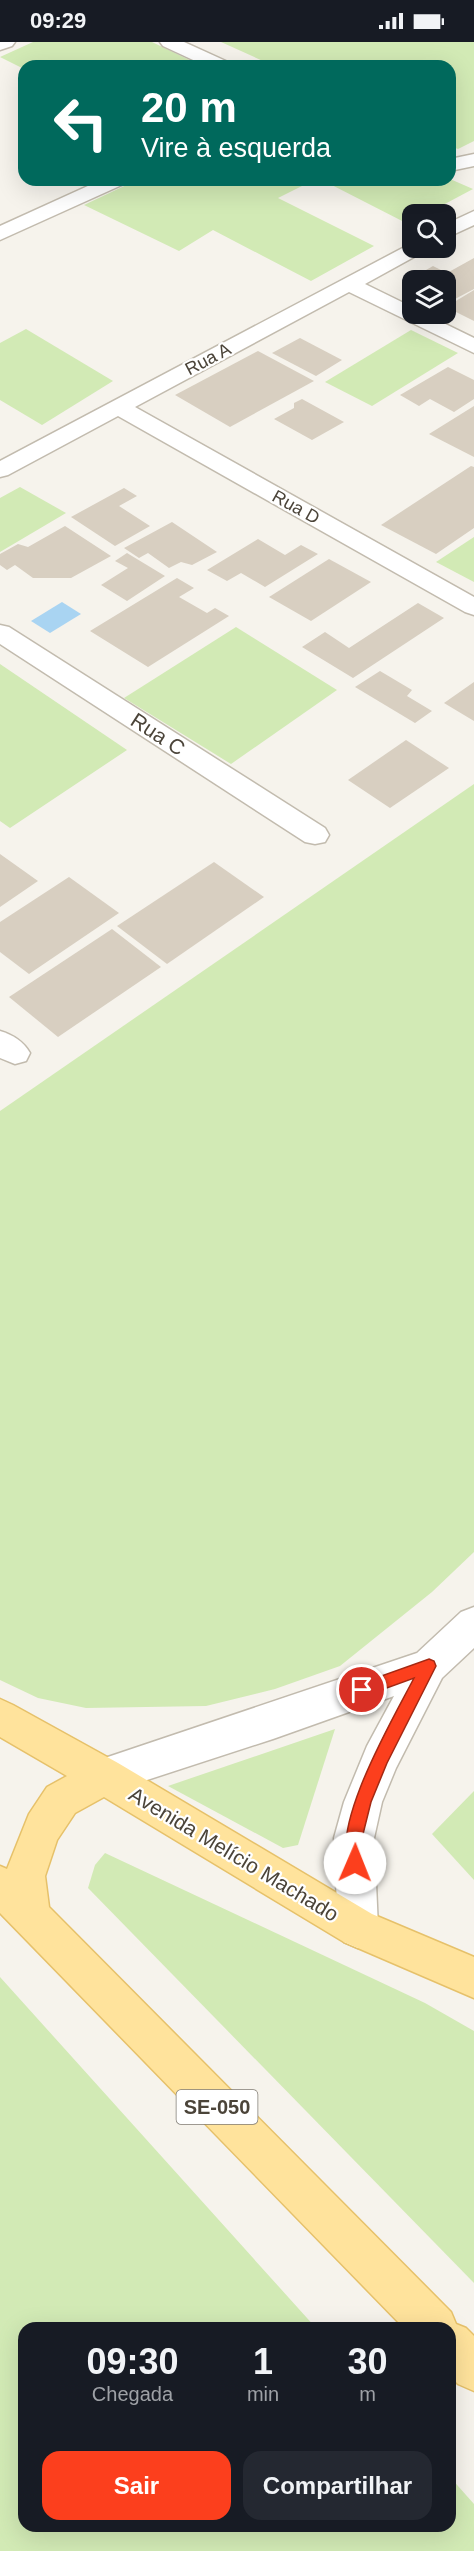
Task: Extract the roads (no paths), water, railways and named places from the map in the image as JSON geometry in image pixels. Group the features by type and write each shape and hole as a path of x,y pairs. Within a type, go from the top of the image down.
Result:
{"main road":[{"name":"Avenida Melício Machado","path":"0,1717 104,1776 358,1928 474,1978"},
{"path":"31,1918 25,1876 43,1827 61,1800 104,1776"},
{"name":"SE-050","path":"0,1885 429,2322"},
{"path":"456,2350 474,2368"}],"street":[{"path":"0,44 6,42"},
{"path":"169,42 208,60"},
{"path":"456,164 474,160"},
{"path":"0,234 104,186"},
{"path":"456,227 474,217"},
{"name":"Rua A","path":"0,470 402,255"},
{"path":"348,284 474,346"},
{"name":"Rua D","path":"118,407 474,607"},
{"name":"Rua C","path":"0,633 315,835"},
{"path":"358,1928 354,1838 363,1802 381,1759 429,1666 474,1624"},
{"path":"104,1776 273,1721 429,1666"}],"water":[{"path":"62,602 81,614 50,633 31,621"}]}
